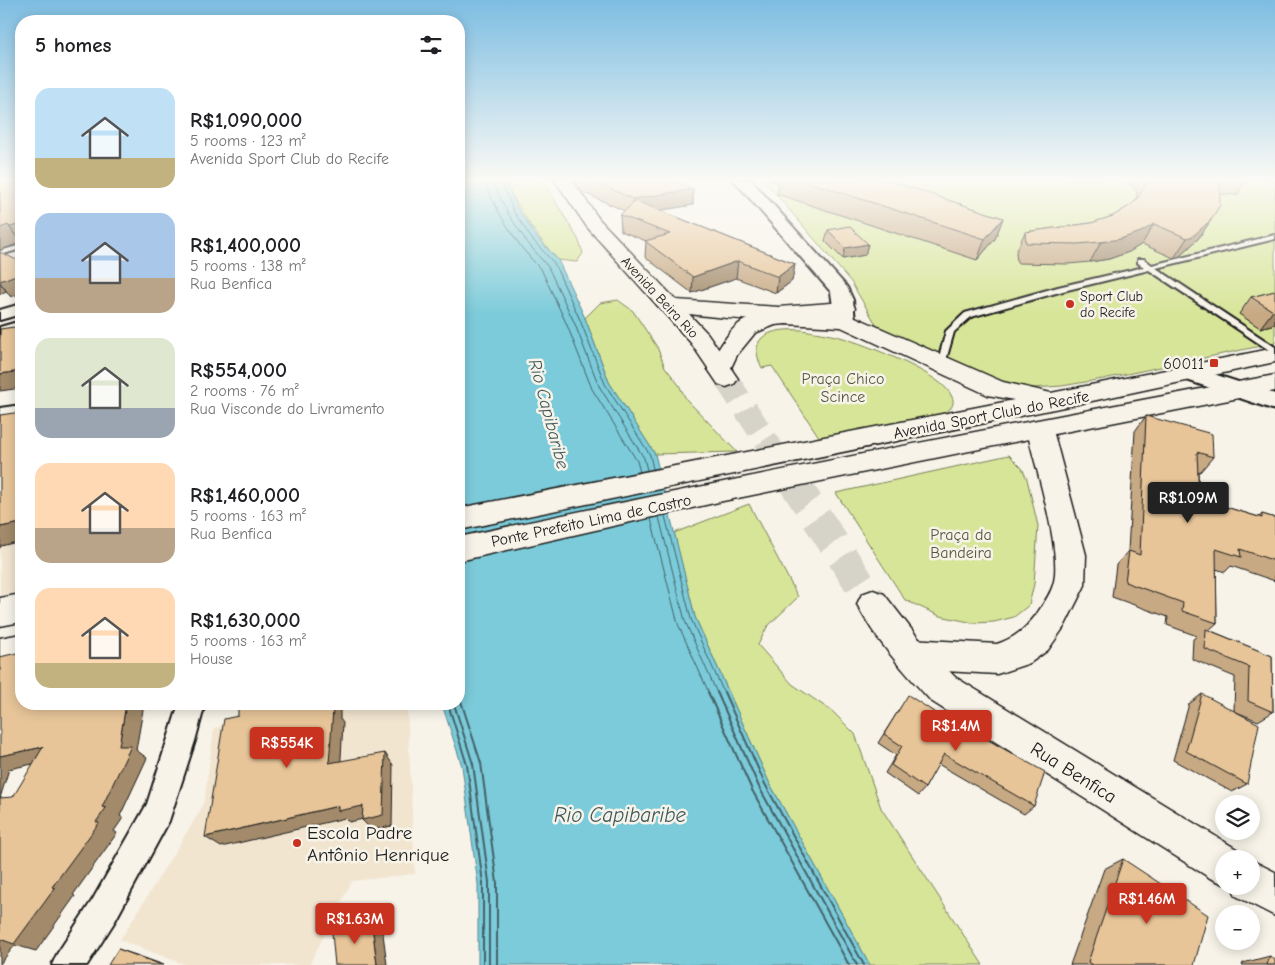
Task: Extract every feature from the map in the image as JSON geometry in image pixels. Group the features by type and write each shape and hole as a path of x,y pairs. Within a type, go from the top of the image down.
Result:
{"main road":[{"name":"Avenida Beira Rio","path":"593,224 700,339 723,374 726,354 746,328 771,319 845,314"},
{"path":"671,306 728,313 845,314 871,331 941,365 997,389 1059,400"},
{"name":"Avenida Sport Club do Recife","path":"714,481 1059,400 1275,353"},
{"name":"Avenida Sport Club do Recife","path":"714,481 1039,427 1275,384"},
{"path":"910,654 997,660 1018,652 1036,640 1053,617 1069,585 1071,555 1039,427"},
{"name":"Ponte Prefeito Lima de Castro","path":"465,518 714,481"},
{"name":"Ponte Prefeito Lima de Castro","path":"465,547 714,481"},
{"name":"Rua Benfica","path":"873,604 910,654 943,689 1215,858"},
{"path":"0,612 15,609"},
{"path":"0,653 15,650"},
{"path":"1260,886 1275,895"}],"street":[{"path":"780,224 840,291 845,314"},
{"path":"0,315 15,311"},
{"path":"0,332 15,328"},
{"path":"1189,373 1275,402"},
{"path":"0,414 15,412"},
{"path":"68,965 104,910 159,810 190,710"}],"lane":[{"path":"941,365 950,331 968,315 1033,296 1275,237"},
{"path":"0,253 15,249"},
{"path":"1141,261 1275,353"}],"shaded area":[{"path":"15,508 15,593 0,596 0,509"},
{"name":"Escola Padre Antônio Henrique","path":"300,710 407,710 415,874 352,881 309,965 186,965 120,940 200,811 205,797 214,728"}],"green space":[{"path":"529,224 569,224 578,239 583,253 577,262 558,260"},
{"name":"Sport Club do Recife","path":"801,224 1275,224 1275,343 1103,379 1062,386 1034,388 1008,384 977,374 877,326 851,282"},
{"path":"618,300 633,311 657,347 665,367 679,385 686,399 737,452 655,454 609,382 585,318 600,303"},
{"name":"Praça Chico Scince","path":"782,330 802,330 835,336 902,361 946,388 953,398 952,407 942,415 821,440 772,366 762,368 758,357 757,347 765,336"},
{"name":"Praça da Bandeira","path":"1009,455 1022,468 1027,479 1038,526 1034,584 1029,605 1014,617 994,622 974,623 940,616 905,600 836,493"},
{"path":"749,504 798,597 767,627 758,645 792,684 833,712 855,734 881,808 983,965 870,965 769,782 695,617 674,533"}],"water":[{"name":"Rio Capibaribe","path":"465,224 528,224 536,236 558,260 585,318 609,382 655,454 695,617 769,782 870,965 478,965 478,884 462,766 444,710 465,710"}],"building":[{"path":"0,224 15,224 10,227 8,225 0,228"},
{"path":"644,224 694,224 795,264 778,277 738,261 693,277 645,241 670,234"},
{"path":"939,224 998,224 985,239"},
{"path":"1083,224 1154,224 1141,232 1120,239 1078,244 1026,243 1025,232"},
{"path":"1154,224 1206,224 1193,236 1187,238"},
{"path":"849,226 868,244 845,248 828,230"},
{"path":"0,252 15,259 15,275 0,281"},
{"path":"1275,291 1275,311 1251,297"},
{"path":"15,327 15,372 0,374 0,329"},
{"path":"15,413 15,524 0,527 0,415"},
{"path":"1146,416 1212,434 1213,457 1197,452 1199,499 1262,518 1262,514 1275,518 1275,561 1240,549 1241,557 1216,549 1217,623 1182,611 1183,603 1125,582 1129,551 1140,555"},
{"path":"1206,629 1272,656 1273,712 1248,701 1249,667 1205,649"},
{"path":"15,653 15,710 125,710 119,746 131,746 102,807 106,808 96,822 99,823 52,887 55,888 14,944 0,939 0,798 13,797 43,747 0,756 0,657"},
{"path":"1202,694 1259,724 1247,784 1186,751"},
{"path":"908,695 963,731 965,727 1045,772 1034,806 944,754 925,788 891,765 902,746 884,734"},
{"path":"238,710 333,710 329,763 385,753 383,815 362,820 363,806 338,811 338,806 205,837 224,719 238,716"},
{"path":"1123,859 1208,915 1194,965 1092,965 1088,962"},
{"path":"371,917 377,965 335,965 332,933"},
{"path":"118,949 162,965 108,965"},
{"path":"1270,956 1275,960 1275,965 1267,965"}],"tunnel":[{"path":"726,379 791,479"},
{"path":"791,478 873,604"}],"place":[{"name":"Sport Club do Recife","path":"1070,304"},
{"name":"60011","path":"1214,363"},
{"name":"Escola Padre Antônio Henrique","path":"297,843"}]}
